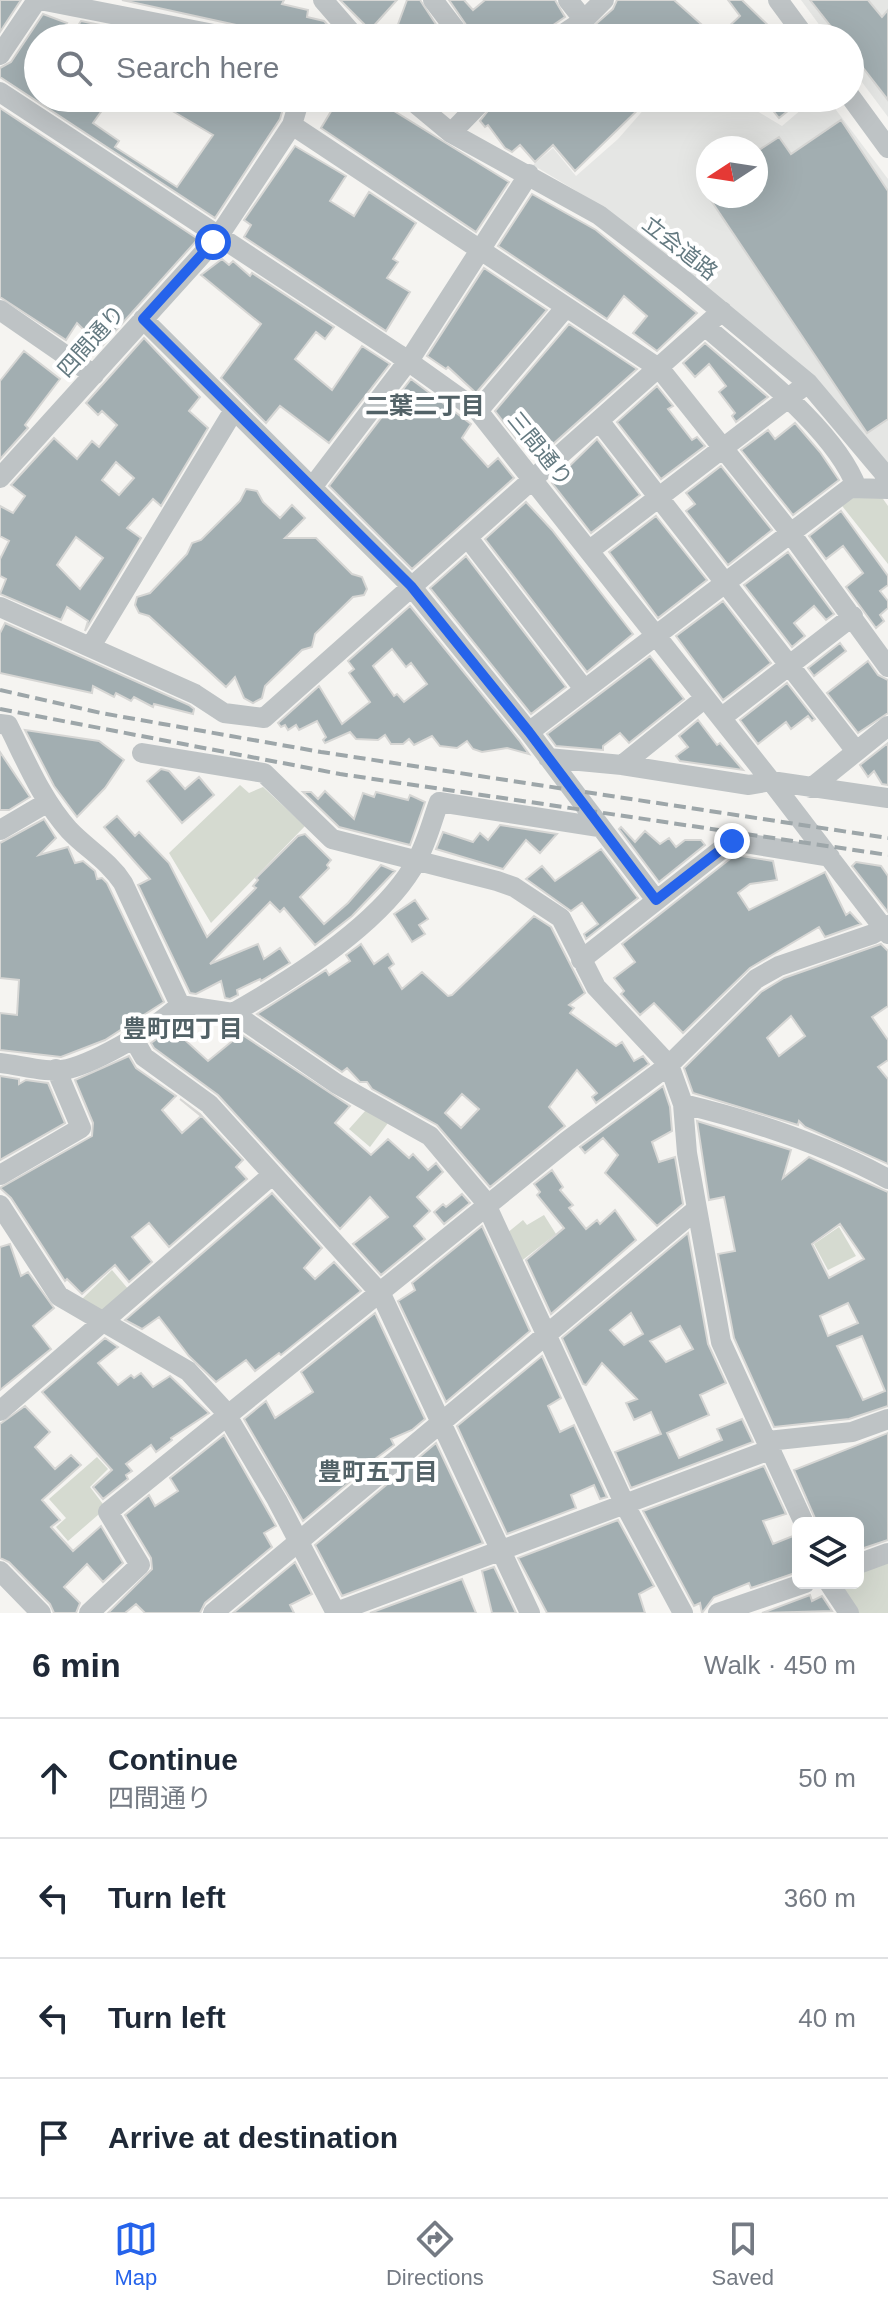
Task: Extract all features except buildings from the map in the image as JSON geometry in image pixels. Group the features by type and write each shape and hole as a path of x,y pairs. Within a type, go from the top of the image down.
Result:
{"street":[{"path":"0,55 38,0 162,24"},
{"path":"323,0 344,24"},
{"path":"433,0 451,24"},
{"path":"568,0 584,20"},
{"path":"578,24 604,0"},
{"path":"778,0 796,24"},
{"name":"三間通り","path":"0,92 24,108"},
{"name":"三間通り","path":"30,112 478,411 887,929"},
{"name":"四間通り","path":"0,478 218,237 292,125 296,112"},
{"name":"立会道路","path":"426,112 451,133 599,215 722,311 808,383 888,478"},
{"path":"451,133 471,112"},
{"path":"862,112 888,148"},
{"path":"292,125 660,369 789,531 888,667"},
{"path":"313,486 408,362 529,174"},
{"path":"478,411 566,307"},
{"path":"0,310 94,375"},
{"path":"0,607 91,646 150,677 195,694 224,713 264,718 722,311"},
{"path":"143,319 411,586 529,732 656,900"},
{"path":"706,327 788,398 849,468 857,488"},
{"path":"590,550 808,383"},
{"path":"91,646 234,410"},
{"path":"600,422 856,751"},
{"path":"529,732 789,531 850,488 888,489"},
{"path":"468,538 584,689"},
{"path":"721,718 853,616"},
{"path":"622,765 705,698"},
{"path":"0,724 8,725 48,802 70,830 114,869 123,883 180,1005"},
{"path":"811,788 888,726"},
{"path":"142,753 264,773 332,839 497,881 540,903 568,927 596,987 669,1065 683,1104 697,1209 721,1342 801,1517"},
{"path":"548,758 622,765 749,785 771,781 888,798"},
{"path":"0,830 48,802"},
{"path":"233,1013 346,938 375,913 417,861 439,802 599,827"},
{"path":"581,960 732,841 830,857"},
{"path":"89,1613 140,1565 108,1512 488,1205 669,1065 756,979 779,966 887,929"},
{"path":"180,1005 233,1013 337,1084 430,1136 488,1205 626,1507 683,1613"},
{"path":"0,1063 66,1069 133,1038 165,1020 180,1005"},
{"path":"133,1038 144,1057 209,1104 381,1294 530,1613"},
{"path":"0,1175 81,1128 56,1069"},
{"path":"683,1104 757,1123 860,1164 888,1179"},
{"path":"0,1411 272,1175"},
{"path":"0,1205 59,1296 188,1371 227,1415 336,1613 626,1507 770,1445 852,1432 888,1419"},
{"path":"213,1613 300,1544 697,1209"},
{"path":"864,1562 888,1553"},
{"path":"0,1571 41,1613"},
{"path":"718,1613 792,1587"},
{"path":"833,1589 849,1613"}],"shaded area":[{"path":"801,0 888,0 888,117 864,85 864,24 819,24"},
{"path":"642,112 758,112 782,126 798,112 838,112 888,179 888,465 776,347 653,244 603,207 533,165 553,148 576,176 618,139"},
{"path":"847,496 881,496 888,506 888,564 839,502"},
{"path":"240,785 249,793 263,787 305,826 211,923 169,853"},
{"path":"366,1110 391,1119 370,1147 349,1129"},
{"path":"544,1215 556,1234 520,1262 506,1234 523,1220 527,1225"},
{"path":"839,1227 856,1256 828,1270 814,1244"},
{"path":"112,1270 129,1290 101,1314 80,1301"},
{"path":"97,1457 108,1469 90,1487 106,1508 68,1541 56,1527 66,1518 49,1499"},
{"path":"888,1558 888,1613 853,1613 837,1589 864,1589 864,1568"}],"railway":[{"path":"0,690 101,713 321,752 888,838"},
{"path":"0,709 340,774 888,855"}],"district":[{"name":"二葉二丁目","path":"425,405"},
{"name":"豊町四丁目","path":"183,1028"},
{"name":"豊町五丁目","path":"378,1471"}],"route":[{"path":"213,242 143,319 411,586 529,732 656,900 732,841"}]}
